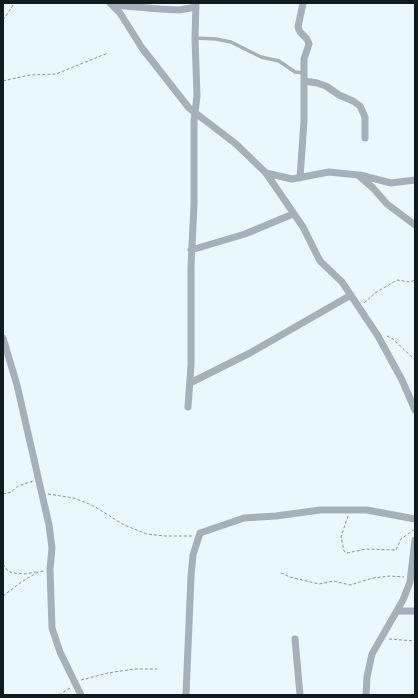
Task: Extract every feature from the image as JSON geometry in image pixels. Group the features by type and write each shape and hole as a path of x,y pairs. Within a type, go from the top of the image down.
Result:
{"street":[{"path":"300,178 304,121 304,59 309,44 298,27 303,3"},
{"path":"111,4 167,10 196,5 195,38 197,96 195,113 191,250 190,383 188,407"},
{"path":"111,4 127,23 142,48 186,104 195,113 236,144 266,173 303,227 320,261 342,282 378,336 402,380 415,410"},
{"path":"304,81 326,86 360,106 365,117 365,138"},
{"path":"266,173 292,179 329,172 358,175 391,183 415,180"},
{"path":"358,175 373,188 387,204 415,225"},
{"path":"191,250 245,234 293,214"},
{"path":"190,383 250,353 350,295"},
{"path":"3,338 17,385 43,493 51,537 52,554 50,569 52,628 60,652 81,695"},
{"path":"186,695 193,555 198,536 203,532 244,518 276,516 320,510 367,510 415,519"},
{"path":"366,695 370,657 406,596 413,577 415,540"},
{"path":"397,611 415,611"},
{"path":"295,639 300,695"}],"lane":[{"path":"195,38 216,39 232,42 261,57 280,61 295,72 304,73"}],"path":[{"path":"3,20 14,3"},
{"path":"3,81 29,75 56,74 108,53"},
{"path":"359,308 375,293 397,280 410,282 415,280"},
{"path":"378,336 393,339 415,360"},
{"path":"3,494 11,492 18,486 39,478"},
{"path":"43,493 74,498 87,503 124,525 148,534 165,536 198,536"},
{"path":"350,510 341,537 345,552 366,549 396,550 401,539 415,529"},
{"path":"3,564 12,573 25,574 50,569"},
{"path":"3,596 38,572"},
{"path":"281,573 290,577 319,584 334,581 350,585 373,578 390,576 413,577"},
{"path":"380,638 415,642"},
{"path":"59,695 75,683 95,676 124,670 157,669"}]}
